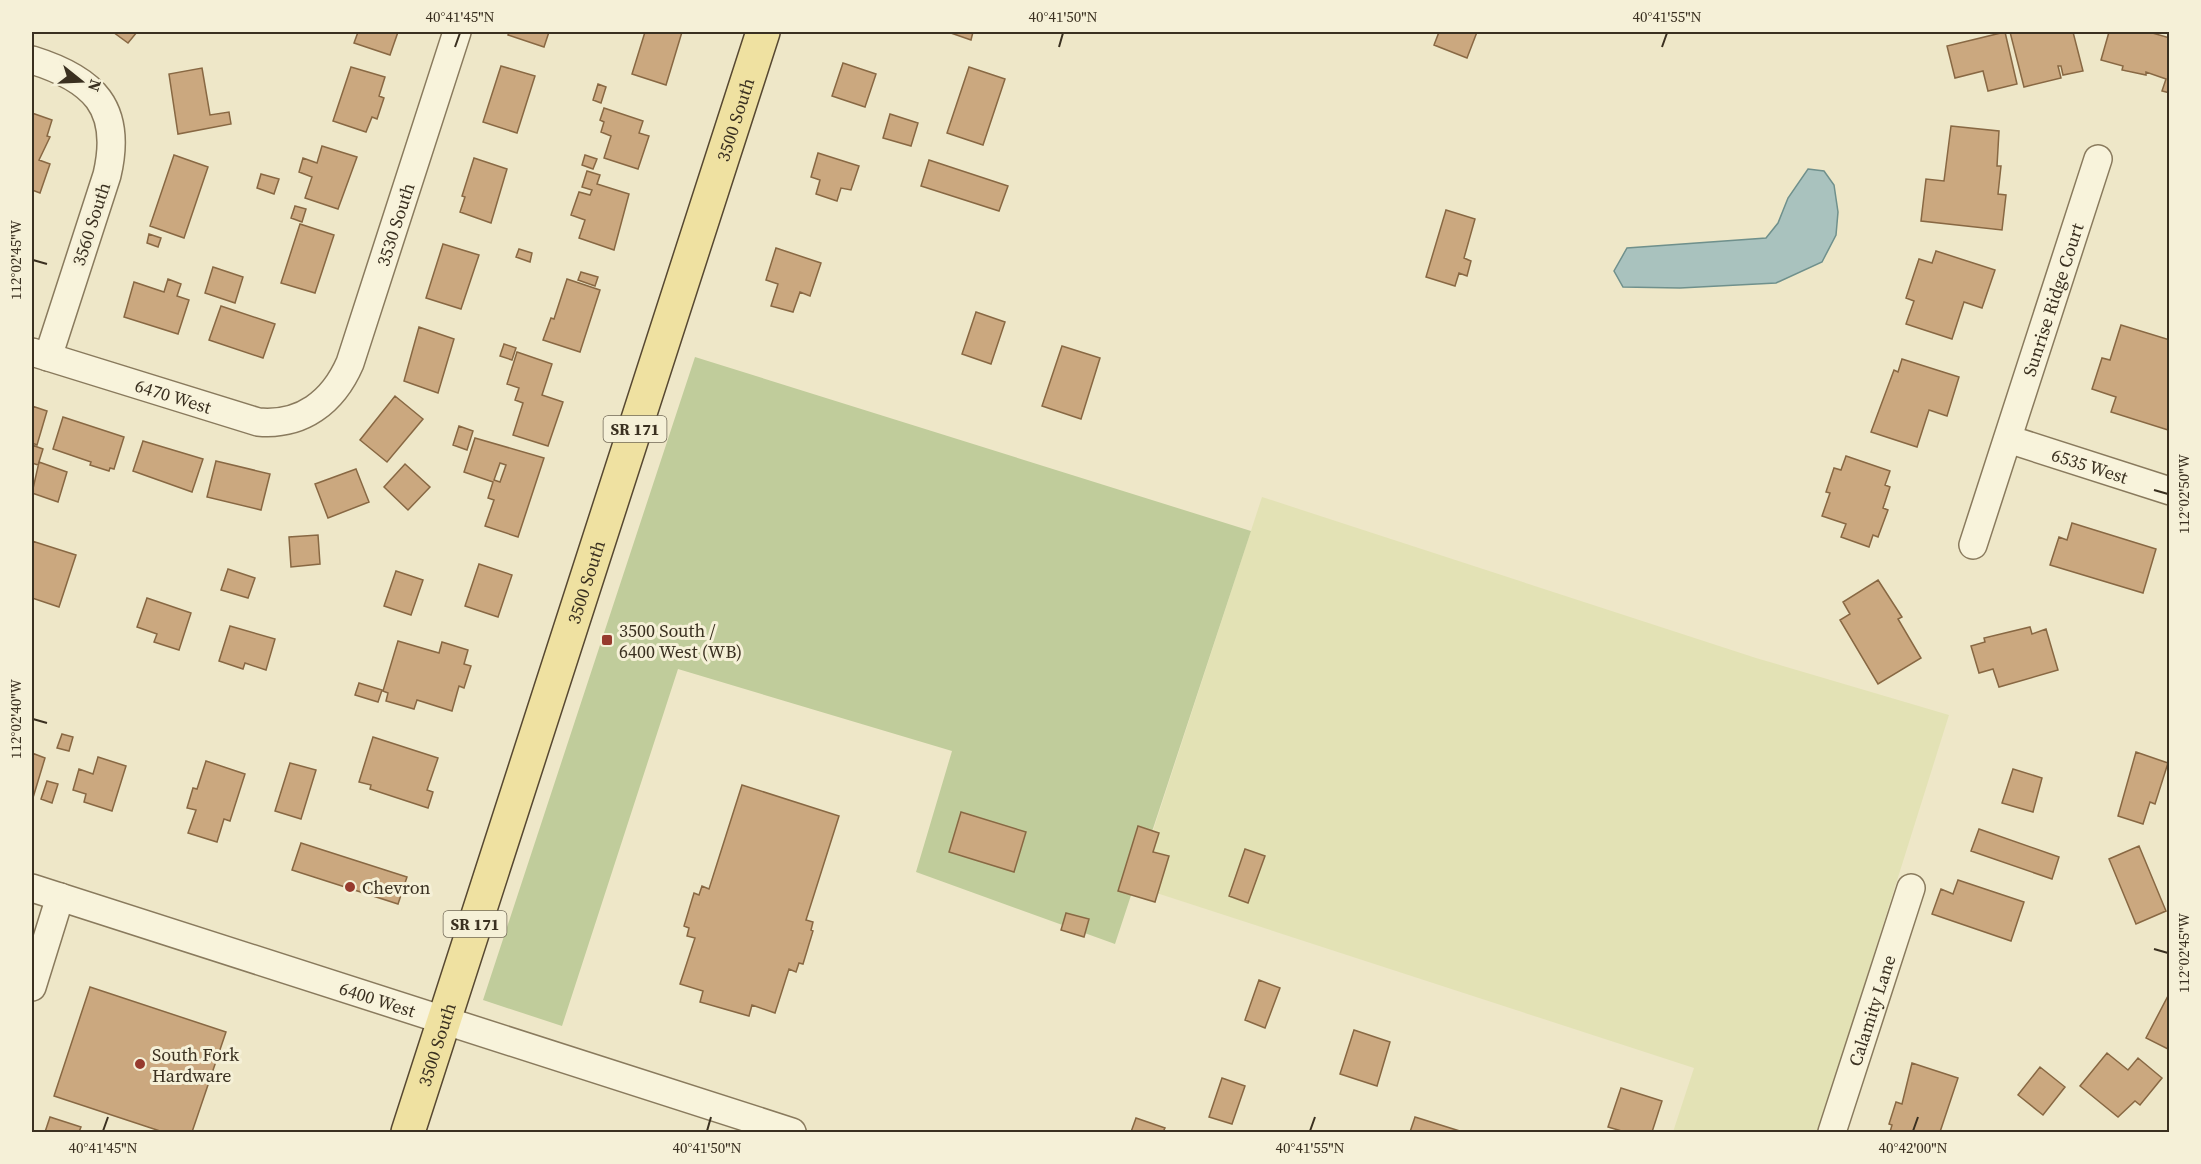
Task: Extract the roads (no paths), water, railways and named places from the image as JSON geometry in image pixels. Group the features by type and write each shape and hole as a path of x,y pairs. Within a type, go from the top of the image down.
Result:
{"main road":[{"name":"3500 South","path":"408,1132 763,32"}],"street":[{"name":"3530 South","path":"317,408 337,388 350,363 457,32"},
{"name":"3560 South","path":"32,60 74,76 93,92 101,103 111,130 110,161 40,354"},
{"name":"Sunrise Ridge Court","path":"1973,545 2098,159"},
{"name":"6470 West","path":"40,354 258,422 296,419 317,408"},
{"name":"6535 West","path":"2008,440 2169,491"},
{"name":"6400 West","path":"32,888 792,1132"},
{"name":"Calamity Lane","path":"1832,1132 1911,888"},
{"path":"32,987 60,897"}],"water":[{"path":"1808,169 1824,171 1834,185 1838,212 1836,235 1822,262 1776,283 1680,288 1623,287 1614,271 1627,248 1766,238 1778,223 1788,198"}],"place":[{"name":"3500 South / 6400 West (WB)","path":"607,640"},
{"name":"Chevron","path":"350,887"},
{"name":"South Fork Hardware","path":"140,1064"}]}
